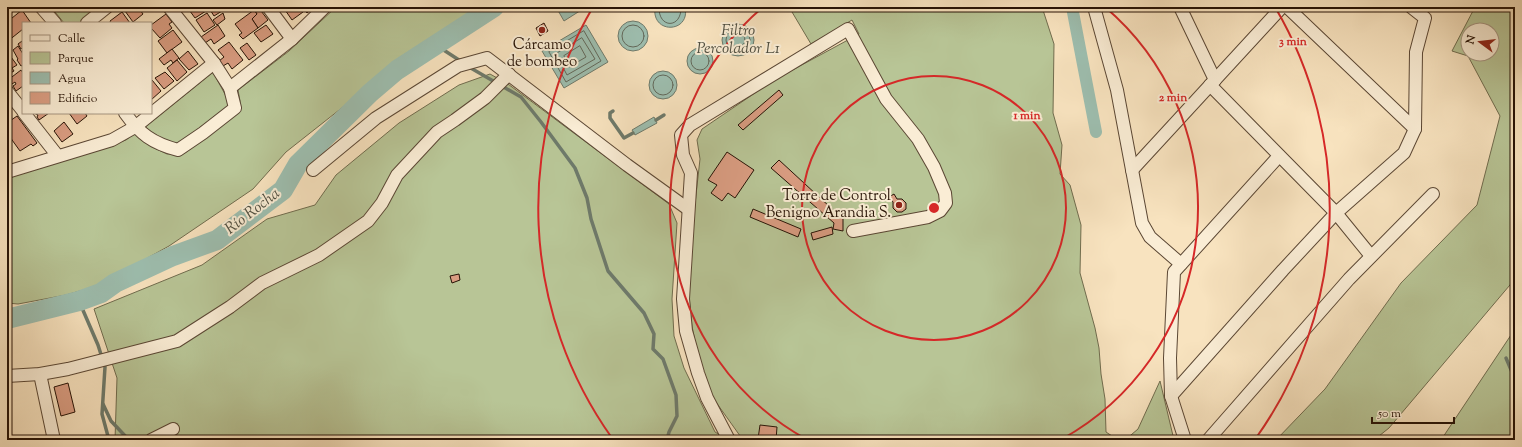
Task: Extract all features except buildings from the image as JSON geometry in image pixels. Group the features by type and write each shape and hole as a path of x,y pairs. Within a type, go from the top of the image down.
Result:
{"street":[{"path":"42,7 54,22"},
{"path":"88,22 107,7"},
{"path":"126,114 135,127 147,138 163,146 178,150 235,108 230,88 214,63 169,7"},
{"path":"268,7 292,39"},
{"path":"230,88 292,39 325,7"},
{"path":"1094,7 1117,90 1142,223 1150,236 1181,264"},
{"path":"1180,7 1212,83 1279,156 1336,213 1371,256"},
{"path":"1132,170 1282,7"},
{"path":"1287,7 1415,129"},
{"path":"1171,396 1336,213 1404,153 1415,129 1416,52 1425,18 1417,9"},
{"path":"729,440 708,398 698,373 686,331 683,299 691,173 683,155 681,135 690,125 848,29 886,99 918,139 934,167 945,193 946,203 940,211 928,218 853,231"},
{"path":"313,170 376,118 458,66 487,58 627,165 688,209"},
{"path":"152,113 214,63"},
{"path":"7,376 40,374 68,369 177,341 230,308 262,283 319,255 368,221 382,203 397,175 437,132 485,98 509,74"},
{"path":"7,90 22,109"},
{"path":"26,114 57,156"},
{"path":"7,172 112,140 135,127 151,114"},
{"path":"1185,440 1171,396 1170,358 1174,272 1279,156"},
{"path":"1208,440 1349,279 1433,194"},
{"path":"40,374 54,440"},
{"path":"151,440 173,429"}],"green space":[{"path":"51,7 102,7 84,22 63,22"},
{"path":"336,7 485,7 405,58 286,152 253,189 169,246 97,286 66,295 18,304 7,303 7,177 126,140 135,133 150,146 167,154 185,153 238,112 240,101 238,90 289,51"},
{"path":"792,7 1042,7 1054,44 1053,113 1062,145 1060,174 1070,185 1081,225 1080,273 1099,348 1105,399 1106,432 1118,440 743,440 713,398 702,377 692,326 689,296 693,222 700,159 697,140 702,129 774,80 859,34 852,20 811,44 792,12"},
{"path":"1475,7 1515,7 1515,279 1389,428 1374,440 1276,440 1325,389 1401,283 1477,205 1500,116 1471,62 1500,62 1500,22 1467,22"},
{"path":"1460,36 1460,54 1452,51"},
{"path":"213,72 227,98 229,105 180,143 164,141 145,127"},
{"path":"490,74 508,84 669,204 677,223 672,299 674,336 684,368 715,432 729,440 115,440 117,378 94,309 202,265 267,219 315,205 336,175 399,123 459,85"},
{"path":"1515,329 1515,440 1441,440"},
{"path":"1160,381 1174,440 1125,440 1138,429"}],"water":[{"path":"556,7 586,7 564,21"},
{"path":"655,7 685,7 685,16 682,22 677,26 664,26 655,16"},
{"path":"633,21 639,22 647,30 647,42 639,50 633,51 627,50 619,42 618,36 619,30 627,22"},
{"name":"Filtro Percolador L1","path":"735,24 741,24 750,28 754,40 750,52 741,56 735,56 726,52 722,43 722,37 726,28"},
{"path":"586,25 608,62 564,88 542,51"},
{"path":"700,48 709,52 713,61 709,70 700,74 691,70 687,61 691,52"},
{"path":"663,71 673,75 677,85 673,95 663,99 653,95 649,85 653,75"},
{"path":"654,117 657,123 635,135 632,130"}],"waterway":[{"name":"Río Rocha","path":"7,319 79,301 101,293 115,283 173,256 217,240 283,190 298,164 370,93 397,70 494,7"},
{"path":"1072,7 1096,132"},
{"path":"436,45 462,62"},
{"path":"469,67 521,97 575,168 587,198 591,219 608,271 644,313 654,334 653,349 663,359 676,395 677,416 669,432 667,440"},
{"path":"613,111 610,113 610,118 624,138 633,133"},
{"path":"656,120 664,115"},
{"path":"79,301 98,345 105,367 102,414 109,440"},
{"path":"1506,358 1515,379"},
{"path":"103,404 111,421 129,440"}],"place":[{"name":"Cárcamo de bombeo","path":"542,30"},
{"name":"Torre de Control Benigno Arandia S.","path":"899,205"}]}
